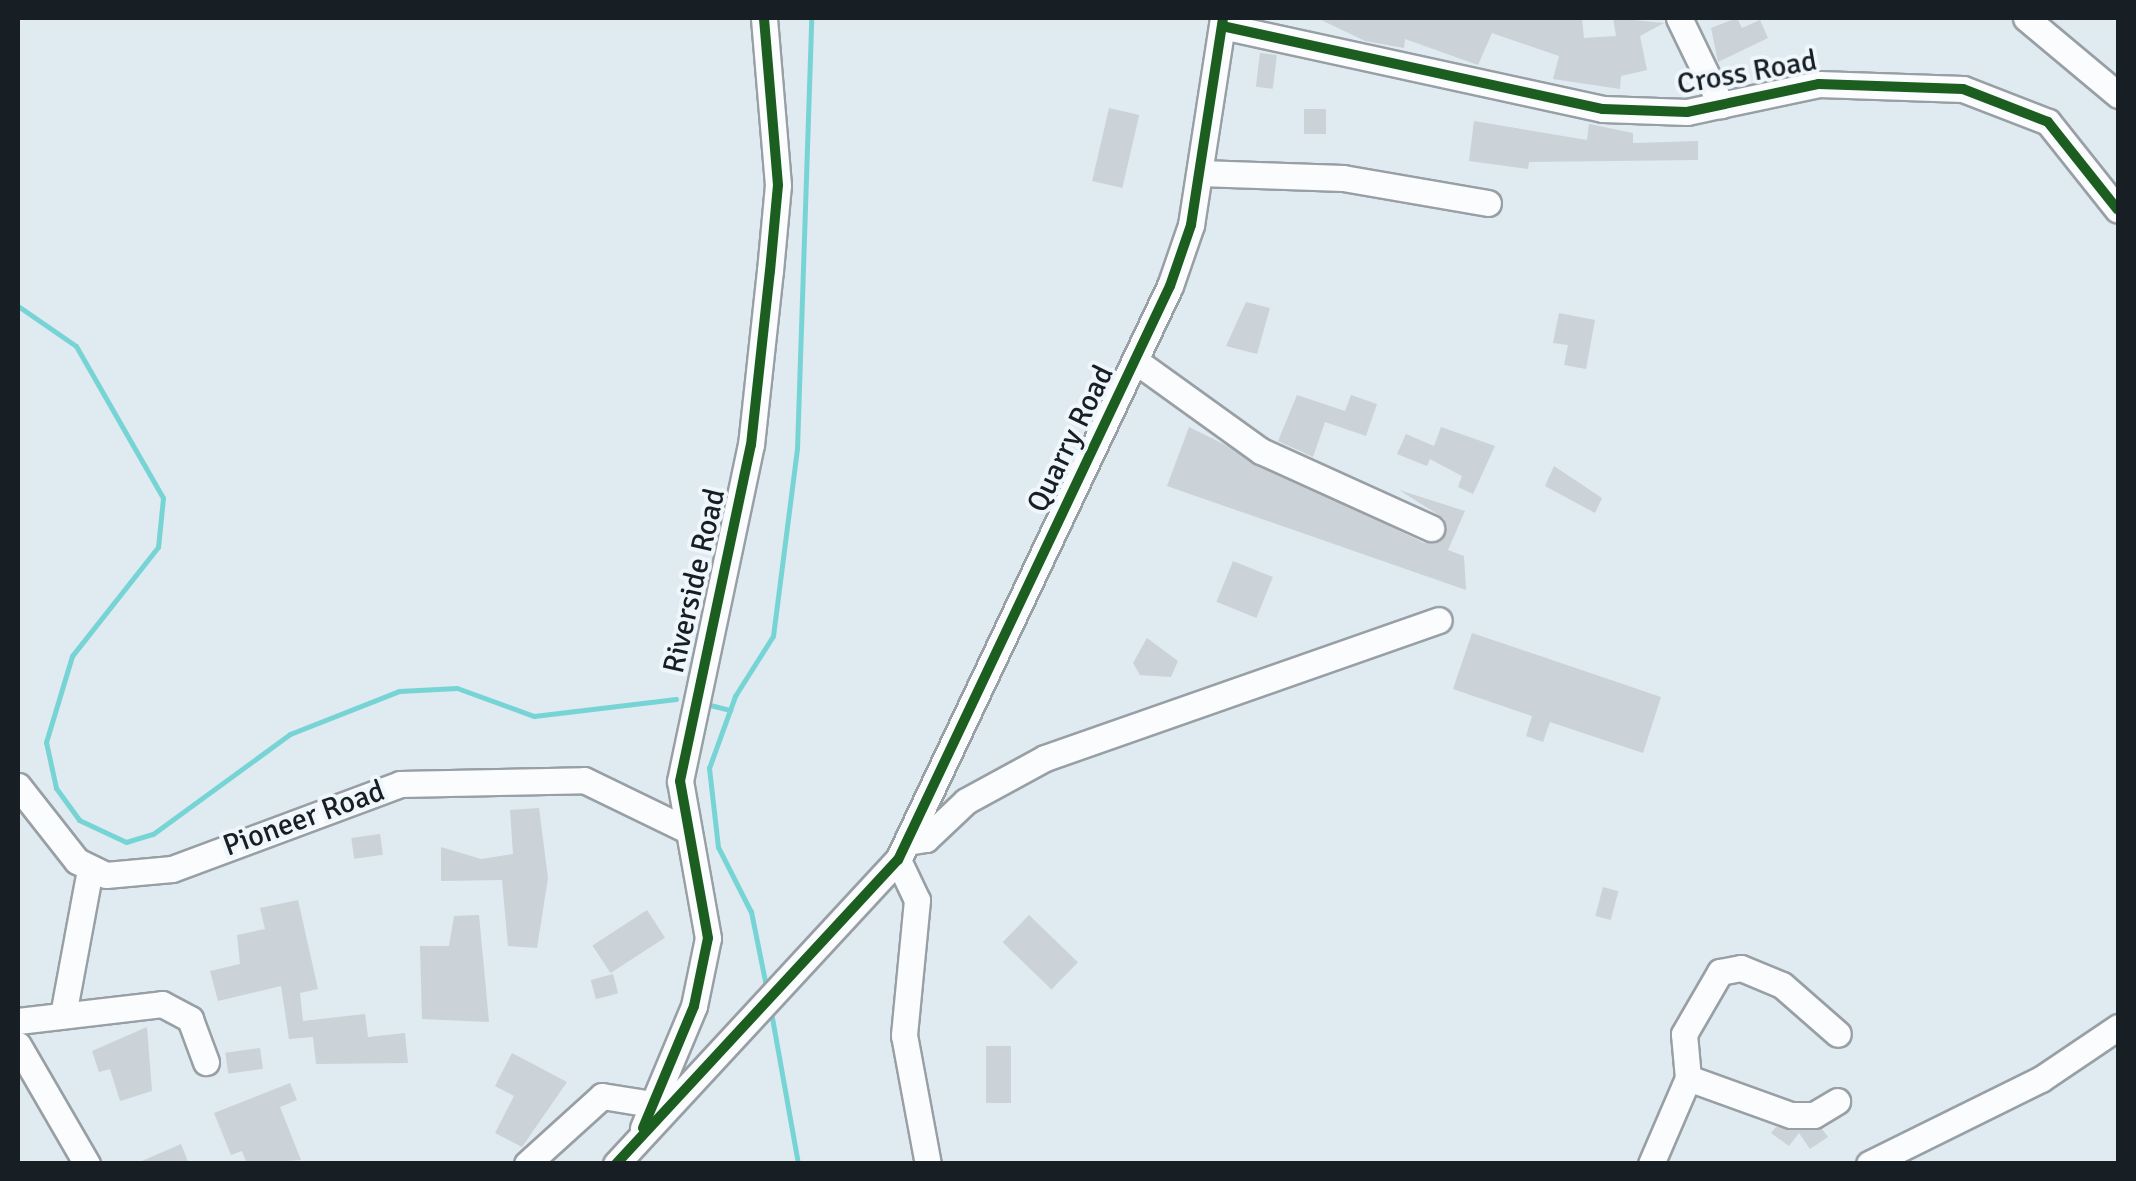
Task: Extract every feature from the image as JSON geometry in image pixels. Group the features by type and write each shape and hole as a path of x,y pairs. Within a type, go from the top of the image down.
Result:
{"street":[{"name":"Riverside Road","path":"638,1141 694,1006 708,938 683,828 683,741 751,445 778,184 764,18"},
{"path":"1679,18 1721,105"},
{"path":"2026,18 2118,95"},
{"name":"Cross Road","path":"1222,22 1565,103 1638,112 1721,105 1819,84 1963,89 2048,122 2114,189"},
{"name":"Quarry Road","path":"903,851 1137,362 1191,225 1222,22"},
{"path":"1200,174 1343,178 1488,203"},
{"path":"1137,362 1285,464 1431,528"},
{"path":"616,1164 903,851 926,839 966,801 1045,758 1438,620"},
{"name":"Pioneer Road","path":"90,870 172,870 335,802 475,778 584,780 683,828"},
{"path":"18,786 90,870 63,1014"},
{"path":"903,851 918,900 904,1035 928,1164"},
{"path":"1651,1164 1688,1078 1684,1034 1720,972 1741,968 1782,985 1838,1034"},
{"path":"18,1021 162,1004 190,1019 206,1062"},
{"path":"1869,1164 2041,1080 2118,1026"},
{"path":"18,1045 87,1164"},
{"path":"1688,1078 1791,1115 1814,1116 1837,1100"},
{"path":"527,1164 602,1096 652,1104"}],"building":[{"path":"1317,18 1582,18 1584,38 1616,36 1613,18 1664,23 1640,36 1647,70 1621,76 1620,89 1553,79 1559,56 1492,33 1478,65 1405,39 1404,48 1365,41"},
{"path":"1737,18 1742,28 1760,20 1768,38 1718,62 1711,28"},
{"path":"1260,53 1277,55 1273,89 1256,87"},
{"path":"1109,108 1139,115 1122,188 1092,181"},
{"path":"1304,109 1326,109 1326,134 1304,134"},
{"path":"1474,121 1587,140 1589,124 1633,133 1633,143 1698,141 1698,160 1529,162 1528,169 1469,161"},
{"path":"1246,302 1270,308 1257,354 1226,346"},
{"path":"1559,313 1595,320 1586,369 1564,365 1568,345 1553,343"},
{"path":"1297,395 1345,411 1351,395 1377,404 1366,436 1325,422 1313,457 1278,441"},
{"path":"1189,427 1424,543 1441,541 1445,519 1399,490 1465,511 1448,550 1464,556 1466,590 1167,486"},
{"path":"1441,427 1495,446 1473,494 1458,487 1462,476 1430,459 1427,466 1397,454 1406,434 1434,446"},
{"path":"1554,466 1602,498 1595,513 1545,486"},
{"path":"1233,561 1273,577 1256,618 1217,602"},
{"path":"1472,633 1661,697 1643,753 1550,722 1543,742 1526,736 1532,716 1453,689"},
{"path":"1147,638 1178,661 1171,677 1140,675 1133,663"},
{"path":"539,808 548,878 537,948 508,946 502,880 441,881 441,847 481,859 513,854 510,810"},
{"path":"380,834 383,855 354,859 351,838"},
{"path":"1603,887 1618,891 1611,920 1595,916"},
{"path":"298,900 318,989 300,993 303,1021 365,1014 368,1037 405,1033 408,1063 316,1064 313,1037 289,1039 281,986 218,1001 210,971 240,964 237,935 265,929 260,908"},
{"path":"647,910 665,938 610,973 592,945"},
{"path":"479,915 489,1022 422,1019 420,946 449,946 454,916"},
{"path":"1029,915 1078,962 1052,990 1003,942"},
{"path":"613,974 618,993 596,999 591,980"},
{"path":"147,1027 152,1091 120,1101 110,1069 99,1072 92,1051"},
{"path":"986,1046 1011,1046 1011,1103 986,1103"},
{"path":"260,1048 263,1069 228,1074 225,1053"},
{"path":"512,1053 567,1082 522,1147 495,1133 514,1096 495,1086"},
{"path":"290,1083 297,1100 280,1107 301,1160 247,1164 242,1151 231,1155 214,1113"},
{"path":"1776,1127 1822,1129 1828,1137 1810,1149 1799,1133 1789,1146 1771,1133"},
{"path":"181,1144 189,1164 135,1164"}],"waterway":[{"path":"767,991 751,912 718,847 709,768 735,696 773,636 797,449 811,18"},
{"path":"18,306 76,346 163,498 158,547 72,656 46,742 56,788 79,820 126,842 153,834 290,734 399,691 457,688 534,716 676,699"},
{"path":"710,705 730,710"},
{"path":"771,1012 798,1164"}],"cycle path":[{"path":"643,1128 694,1006 708,938 680,781 751,445 778,185 764,18"},
{"path":"616,1164 898,860 1170,286 1191,225 1223,18"},
{"path":"1222,26 1603,109 1687,112 1819,84 1963,89 2048,122 2118,210"}]}
